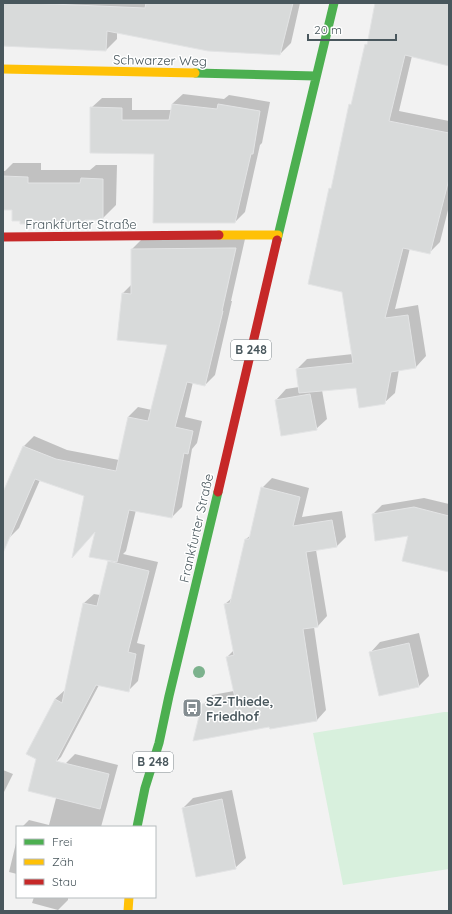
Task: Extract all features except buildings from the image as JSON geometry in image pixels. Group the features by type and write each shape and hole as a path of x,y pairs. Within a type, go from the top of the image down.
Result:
{"main road":[{"name":"Frankfurter Straße","path":"137,826 145,788 159,743 334,3"},
{"name":"Schwarzer Weg","path":"3,69 316,76"},
{"name":"Frankfurter Straße","path":"3,237 278,235"},
{"path":"128,911 129,898"}],"green space":[{"path":"449,712 449,869 343,885 313,733"}],"traffic: fast":[{"path":"277,240 334,3"},
{"path":"195,73 316,76"},
{"path":"137,826 145,788 159,743 218,492"}],"traffic: slow":[{"path":"3,69 195,73"},
{"path":"219,235 278,235"},
{"path":"128,911 129,898"}],"traffic: jam":[{"path":"3,237 219,235"},
{"path":"218,492 277,240"}],"place":[{"name":"SZ-Thiede, Friedhof","path":"192,708"}]}
